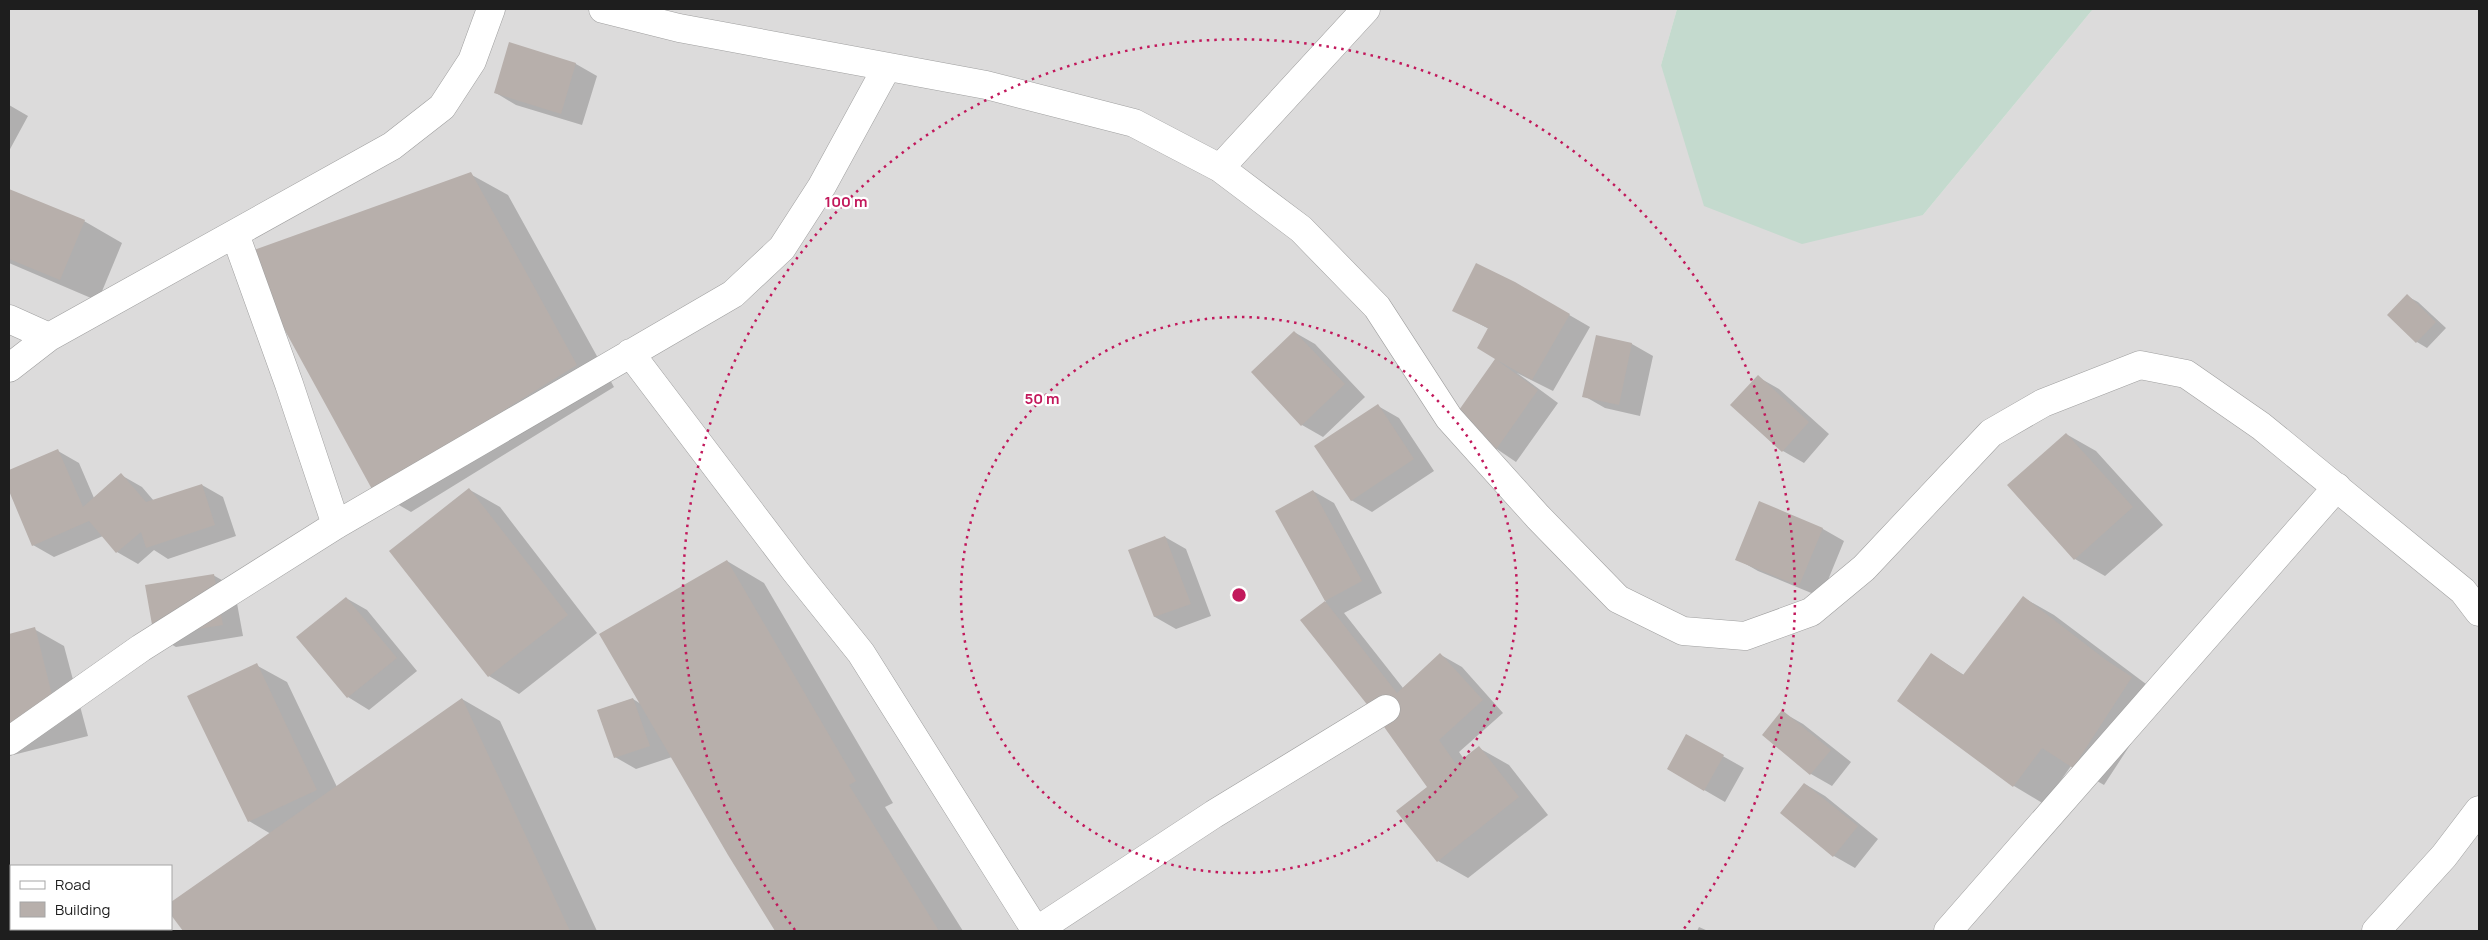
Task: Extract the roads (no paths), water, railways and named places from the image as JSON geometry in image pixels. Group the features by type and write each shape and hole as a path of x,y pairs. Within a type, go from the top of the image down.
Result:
{"street":[{"path":"9,368 50,337 392,146 442,107 472,61 491,9"},
{"path":"603,9 679,28 986,85 1134,123 1220,168 1301,229 1377,306 1448,418 1538,517 1618,600 1683,631 1745,636 1811,612 1864,568 1991,433 2043,403 2140,364 2186,374 2261,426 2338,487 2462,591 2479,612"},
{"path":"1220,168 1366,9"},
{"path":"9,741 141,648 336,525 733,294 782,248 822,186 887,67"},
{"path":"235,234 289,384 336,525"},
{"path":"9,319 50,337"},
{"path":"630,353 796,572 861,652 1036,931 1214,814 1386,709"},
{"path":"1948,931 2338,487"},
{"path":"2376,931 2444,856 2479,810"}]}
